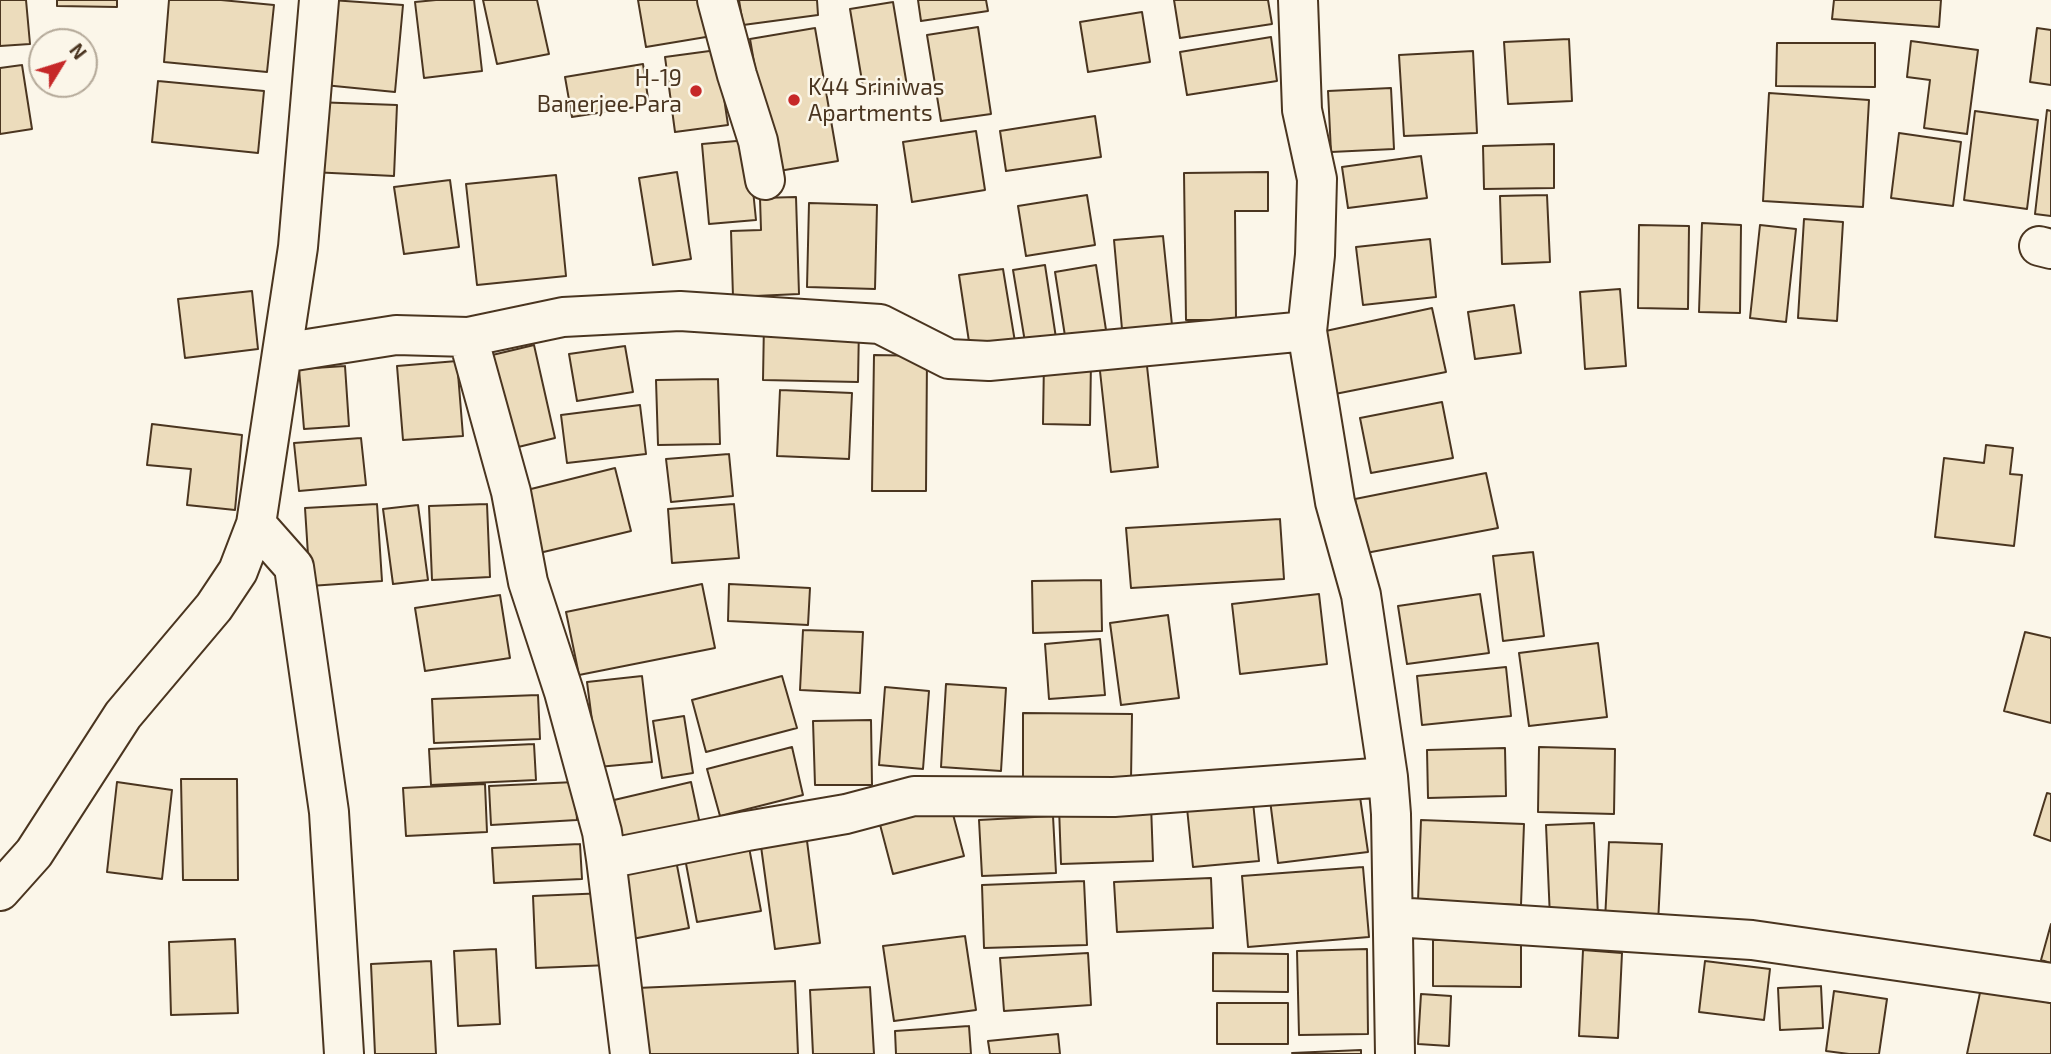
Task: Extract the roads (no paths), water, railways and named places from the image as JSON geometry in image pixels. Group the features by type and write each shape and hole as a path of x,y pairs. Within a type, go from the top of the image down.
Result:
{"street":[{"path":"0,891 34,853 123,715 214,607 238,571 256,524 298,247 319,0"},
{"path":"717,0 758,141 765,180"},
{"path":"1298,0 1302,110 1317,179 1315,255 1307,331 1335,502 1361,595 1388,777 1394,917 1395,1054"},
{"path":"282,352 396,335 468,337 563,317 680,311 880,324 949,359 989,361 1307,331"},
{"path":"468,337 511,492 528,582 564,692 602,832 629,1054"},
{"path":"256,524 294,567 329,812 344,1054"},
{"path":"606,859 846,814 914,796 1114,797 1388,777"},
{"path":"1394,917 1752,940 2051,983"}],"place":[{"name":"H-19 Banerjee Para","path":"696,91"},
{"name":"K44 Sriniwas Apartments","path":"794,100"}]}
